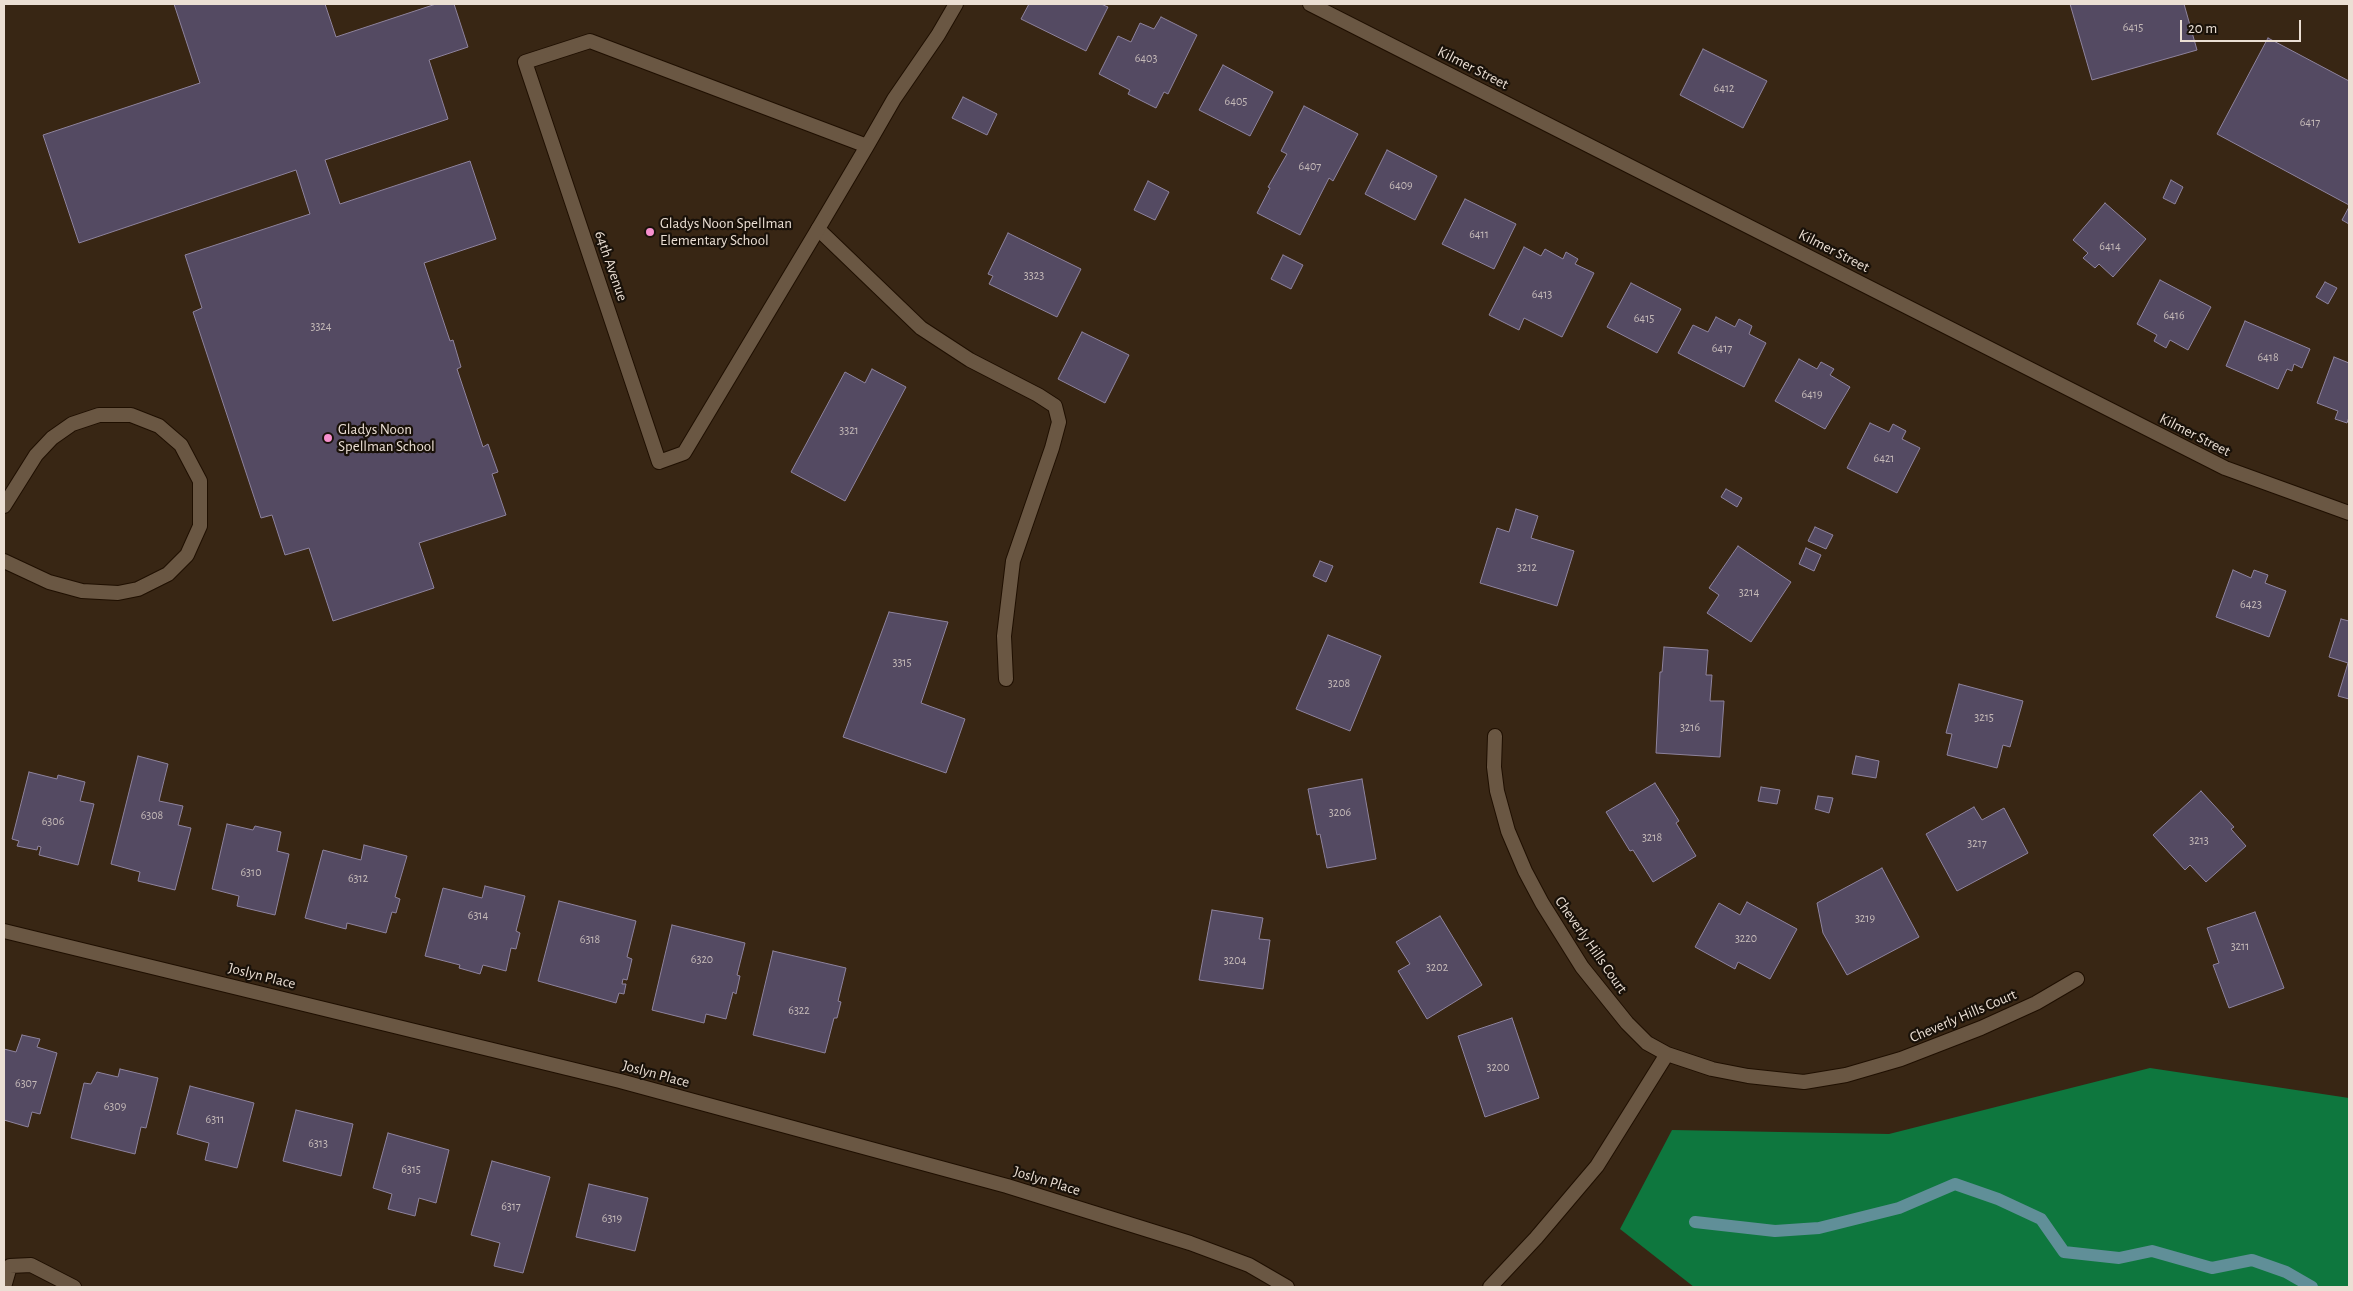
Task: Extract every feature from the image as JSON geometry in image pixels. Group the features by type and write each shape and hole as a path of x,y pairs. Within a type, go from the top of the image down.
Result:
{"street":[{"name":"64th Avenue","path":"867,146 590,41 525,62 659,462 684,453 867,146 956,4"},
{"name":"Kilmer Street","path":"1310,4 2225,468 2349,513"},
{"path":"818,229 922,328 970,360 1038,395 1055,406 1059,422 1052,448 1013,561 1004,636 1006,679"},
{"path":"4,506 36,455 52,438 72,424 99,415 130,415 159,426 182,445 200,481 200,526 187,555 168,574 138,589 118,593 82,591 49,582 4,561"},
{"name":"Cheverly Hills Court","path":"1495,736 1494,767 1497,791 1518,855 1542,903 1582,967 1627,1023 1647,1043 1667,1054 1712,1069 1748,1076 1804,1082 1846,1075 1901,1059 1981,1028 2036,1003 2076,979"},
{"name":"Joslyn Place","path":"4,931 620,1081 1007,1186 1190,1243 1250,1265 1287,1287"},
{"path":"1490,1287 1536,1238 1597,1166 1667,1054"},
{"path":"4,1287 10,1266 31,1265 74,1287"}],"green space":[{"path":"2150,1068 2349,1098 2349,1287 1694,1287 1620,1229 1672,1130 1889,1134"}],"building":[{"path":"174,4 325,4 336,37 436,4 454,4 468,47 429,60 448,119 325,160 340,204 470,161 496,239 424,263 450,341 453,340 461,367 457,369 483,447 488,444 498,472 492,474 506,515 419,543 434,588 333,621 309,548 285,555 272,515 261,518 193,312 202,308 185,255 310,214 296,170 79,243 43,135 200,83"},
{"path":"1029,4 1101,4 1108,7 1086,51 1021,19"},
{"path":"2070,4 2184,4 2197,50 2092,80"},
{"path":"1161,17 1197,35 1168,94 1164,92 1156,108 1128,94 1130,90 1099,74 1118,36 1131,42 1140,23 1154,29"},
{"path":"2268,38 2349,81 2349,205 2217,134"},
{"path":"1703,49 1767,81 1743,128 1680,95"},
{"path":"1223,65 1273,92 1250,136 1199,110"},
{"path":"963,97 997,114 987,135 952,118"},
{"path":"1304,106 1358,134 1333,181 1329,178 1300,235 1257,213 1270,188 1268,187 1287,154 1281,151"},
{"path":"1387,150 1437,176 1415,220 1365,194"},
{"path":"2171,180 2183,187 2175,204 2163,198"},
{"path":"1148,181 1169,192 1155,220 1134,210"},
{"path":"1465,199 1516,224 1494,269 1442,244"},
{"path":"2105,203 2146,239 2113,277 2099,264 2095,268 2083,258 2088,253 2073,240"},
{"path":"2349,207 2349,224 2342,220"},
{"path":"1008,233 1081,269 1057,317 989,284 993,276 988,274"},
{"path":"1524,247 1541,256 1545,249 1563,259 1566,252 1578,259 1575,264 1594,273 1562,337 1524,318 1519,330 1489,315"},
{"path":"1283,255 1303,265 1291,289 1271,279"},
{"path":"2160,280 2211,307 2188,350 2170,340 2166,348 2154,341 2157,335 2137,324"},
{"path":"2325,282 2337,288 2328,304 2316,297"},
{"path":"1631,283 1681,309 1657,353 1607,327"},
{"path":"1716,317 1735,327 1739,319 1752,326 1749,334 1766,343 1744,387 1678,353 1693,325 1708,332"},
{"path":"2245,321 2310,349 2302,368 2294,364 2292,371 2287,369 2278,389 2226,366"},
{"path":"1082,332 1129,355 1105,403 1058,379"},
{"path":"2334,357 2349,363 2349,417 2347,423 2335,419 2338,411 2317,403"},
{"path":"1799,359 1817,369 1821,362 1834,369 1830,375 1850,387 1825,429 1775,401"},
{"path":"872,369 906,387 845,501 791,472 845,372 865,383"},
{"path":"1870,423 1889,432 1893,424 1906,431 1902,439 1920,448 1897,493 1847,468"},
{"path":"1726,489 1742,498 1737,507 1721,497"},
{"path":"1516,509 1538,516 1531,538 1574,551 1557,606 1480,583 1497,528 1509,532"},
{"path":"1815,527 1833,535 1826,549 1808,541"},
{"path":"1738,546 1791,582 1751,642 1707,613 1719,595 1709,588"},
{"path":"1806,548 1821,555 1814,571 1799,564"},
{"path":"1320,561 1333,566 1326,582 1313,576"},
{"path":"2233,570 2251,578 2254,570 2268,575 2265,583 2286,591 2269,637 2216,617"},
{"path":"889,612 948,622 921,703 965,719 946,773 843,737"},
{"path":"2341,619 2349,621 2349,699 2338,696 2348,663 2329,657"},
{"path":"1328,635 1381,656 1350,731 1296,709"},
{"path":"1664,647 1708,650 1706,675 1712,675 1710,701 1724,701 1720,757 1656,753 1660,672 1662,672"},
{"path":"1959,684 2023,701 2010,747 2003,745 1997,768 1947,755 1952,734 1946,733"},
{"path":"138,756 168,764 159,801 183,806 178,825 191,828 175,890 138,881 140,872 111,864"},
{"path":"1856,756 1879,761 1876,778 1852,774"},
{"path":"29,772 57,779 58,775 85,782 80,801 94,804 78,865 39,855 41,847 38,846 37,850 17,846 19,841 12,839"},
{"path":"1362,779 1376,859 1327,868 1320,834 1317,835 1308,789"},
{"path":"1655,783 1679,821 1676,823 1696,856 1653,882 1633,850 1630,851 1606,812"},
{"path":"1761,787 1780,790 1777,804 1758,801"},
{"path":"2201,791 2234,827 2231,829 2246,846 2206,882 2190,865 2185,870 2153,835"},
{"path":"1818,796 1833,798 1829,813 1815,809"},
{"path":"1974,807 1982,820 2004,808 2028,853 1957,891 1926,834"},
{"path":"227,824 253,830 255,826 281,832 277,851 289,854 275,915 237,906 239,896 212,889"},
{"path":"364,845 407,856 395,897 400,899 396,913 392,912 386,933 347,923 346,929 305,918 323,850 361,860"},
{"path":"1882,868 1919,937 1847,975 1823,933 1817,903"},
{"path":"485,886 525,896 516,931 520,933 516,949 511,948 506,971 483,965 480,974 459,968 460,965 425,956 443,888 482,898"},
{"path":"559,901 636,921 627,957 632,959 627,980 623,979 622,984 626,984 624,994 619,993 616,1003 538,981"},
{"path":"1747,902 1797,929 1770,979 1738,962 1735,969 1695,947 1719,903 1740,915"},
{"path":"1212,910 1263,918 1259,939 1270,940 1263,989 1199,980"},
{"path":"2255,912 2284,988 2229,1008 2213,965 2219,963 2207,928"},
{"path":"1440,916 1482,985 1427,1019 1398,971 1410,964 1396,942"},
{"path":"672,925 745,943 737,975 740,976 736,994 733,992 726,1019 706,1014 704,1023 652,1010"},
{"path":"773,951 846,968 838,1001 841,1002 837,1018 834,1018 825,1053 753,1035"},
{"path":"1512,1018 1539,1098 1485,1117 1458,1036"},
{"path":"22,1035 40,1039 37,1047 57,1053 40,1114 32,1112 28,1127 4,1120 4,1049 16,1052"},
{"path":"120,1069 158,1078 146,1128 141,1127 135,1154 71,1138 84,1083 91,1084 97,1072 118,1077"},
{"path":"190,1086 254,1103 237,1168 205,1160 209,1143 177,1134"},
{"path":"296,1110 353,1124 341,1176 283,1161"},
{"path":"388,1133 449,1150 436,1203 419,1198 415,1216 388,1209 392,1194 373,1188"},
{"path":"492,1161 550,1177 523,1273 494,1266 500,1243 471,1235"},
{"path":"589,1184 648,1198 635,1251 576,1237"}],"waterway":[{"path":"1695,1222 1775,1231 1819,1228 1899,1208 1955,1184 1998,1199 2041,1219 2064,1252 2119,1258 2152,1251 2212,1268 2252,1260 2286,1272 2312,1287"}],"place":[{"name":"Gladys Noon Spellman Elementary School","path":"650,232"},
{"name":"Gladys Noon Spellman School","path":"328,438"}]}
